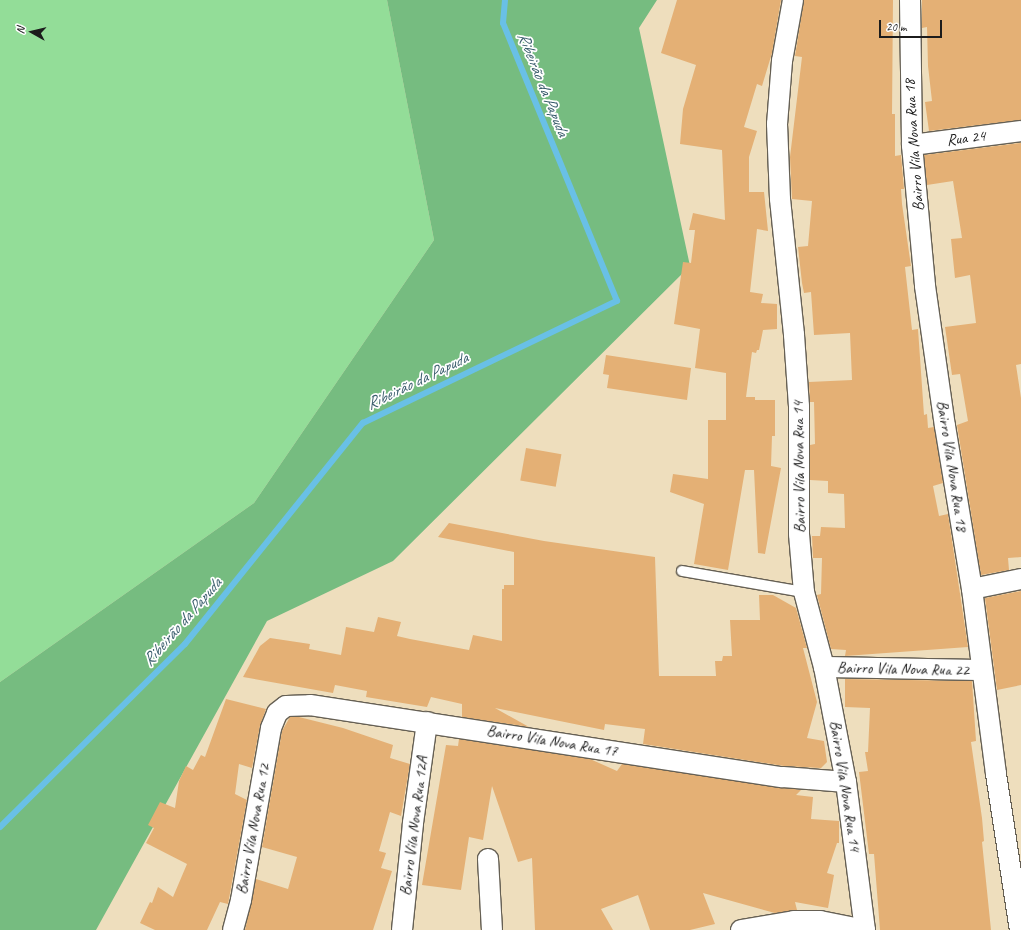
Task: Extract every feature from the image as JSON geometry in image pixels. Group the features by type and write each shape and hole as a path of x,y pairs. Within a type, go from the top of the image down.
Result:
{"street":[{"name":"Bairro Vila Nova Rua 14","path":"793,0 782,62 777,124 780,199 794,335 799,406 799,534 804,592 824,667 846,782 865,930"},
{"name":"Bairro Vila Nova Rua 18","path":"910,0 912,144 925,286 945,426 972,589 981,670 1020,930"},
{"name":"Rua 24","path":"912,144 1021,131"},
{"path":"972,589 1021,579"},
{"name":"Bairro Vila Nova Rua 22","path":"824,667 981,670"},
{"name":"Bairro Vila Nova Rua 17","path":"271,728 281,709 301,704 775,776 846,782"},
{"name":"Bairro Vila Nova Rua 12A","path":"402,930 412,822 427,722"},
{"name":"Bairro Vila Nova Rua 12","path":"233,930 241,900 271,728"},
{"path":"488,860 492,930"},
{"path":"741,930 794,921 813,921 865,930"}],"lane":[{"path":"682,572 804,592"}],"green space":[{"path":"0,0 387,0 434,240 254,503 0,682"},
{"path":"387,0 657,0 639,28 690,266 393,561 267,621 96,930 0,930 0,682 254,503 434,240"}],"building":[{"path":"677,0 781,0 772,53 762,86 757,84 744,127 757,131 749,157 749,192 764,192 768,231 757,229 750,292 763,294 761,303 777,304 777,329 763,330 759,350 757,350 756,353 752,352 746,397 755,397 755,400 775,400 775,436 772,436 771,466 781,468 765,554 758,553 754,470 745,470 728,570 694,564 704,504 670,492 673,474 708,479 708,420 726,420 726,373 695,368 700,329 674,324 683,262 691,263 695,230 689,230 693,213 725,220 722,150 680,144 683,109 696,65 661,53"},
{"path":"804,0 893,0 892,114 895,114 895,156 901,155 904,189 901,189 902,204 911,266 905,267 912,330 918,329 924,415 927,414 928,428 934,427 943,483 933,486 939,516 948,514 968,647 845,656 846,650 831,649 817,595 821,594 822,558 813,558 812,536 820,536 821,527 845,528 844,494 828,493 828,481 810,480 810,445 815,444 814,402 810,402 809,382 852,380 850,333 814,335 811,292 804,293 802,283 798,247 808,246 812,201 792,199 790,157 802,57 795,56"},
{"path":"922,0 1021,0 1021,120 929,131 925,102 932,101 928,66 927,27 922,28"},
{"path":"1021,143 1021,364 1016,365 1021,398 1021,557 1008,558 1009,570 981,575 957,425 968,421 960,374 952,375 945,327 976,323 970,275 955,278 951,239 962,238 953,181 927,185 924,155"},
{"path":"606,355 691,368 687,400 607,388 609,375 603,374"},
{"path":"526,448 561,454 556,487 520,480"},
{"path":"449,523 544,541 655,557 659,676 716,676 715,661 722,661 723,656 732,656 730,620 760,620 759,595 773,595 796,608 807,648 803,648 817,702 807,738 824,741 827,762 821,768 784,766 643,744 645,729 605,724 604,730 495,708 529,727 462,717 462,704 431,697 427,707 366,697 367,691 335,685 333,693 243,677 260,646 270,638 310,644 309,649 341,655 346,627 374,632 378,617 401,622 397,636 410,639 469,650 473,635 502,641 502,589 504,589 504,585 514,585 514,552 438,537"},
{"path":"1021,591 1021,685 997,690 985,598"},
{"path":"845,679 972,681 976,741 971,742 982,818 984,841 982,842 991,930 880,930 874,854 869,854 859,772 868,771 865,752 868,752 870,708 845,707"},
{"path":"226,699 266,709 260,726 252,768 239,764 235,794 247,800 228,904 220,902 207,930 155,930 140,923 150,902 152,903 158,887 173,897 187,864 146,843 154,828 148,825 160,802 175,808 179,781 186,766 193,770 201,755 205,757"},
{"path":"290,717 299,717 343,728 393,745 390,758 410,764 401,816 390,812 379,851 386,853 381,868 392,871 373,930 245,930 256,879 288,889 297,857 262,847 282,731"},
{"path":"459,739 590,759 617,771 622,764 801,790 796,795 813,797 811,819 839,821 839,843 837,843 827,873 834,875 828,908 795,902 797,910 775,913 703,893 715,924 690,930 650,930 638,895 601,909 613,930 535,930 532,858 518,862 492,786 483,840 469,837 461,890 422,885 446,745 458,746"}],"waterway":[{"name":"Ribeirão da Papuda","path":"0,827 185,644 363,423 617,301 503,23 505,0"}]}
